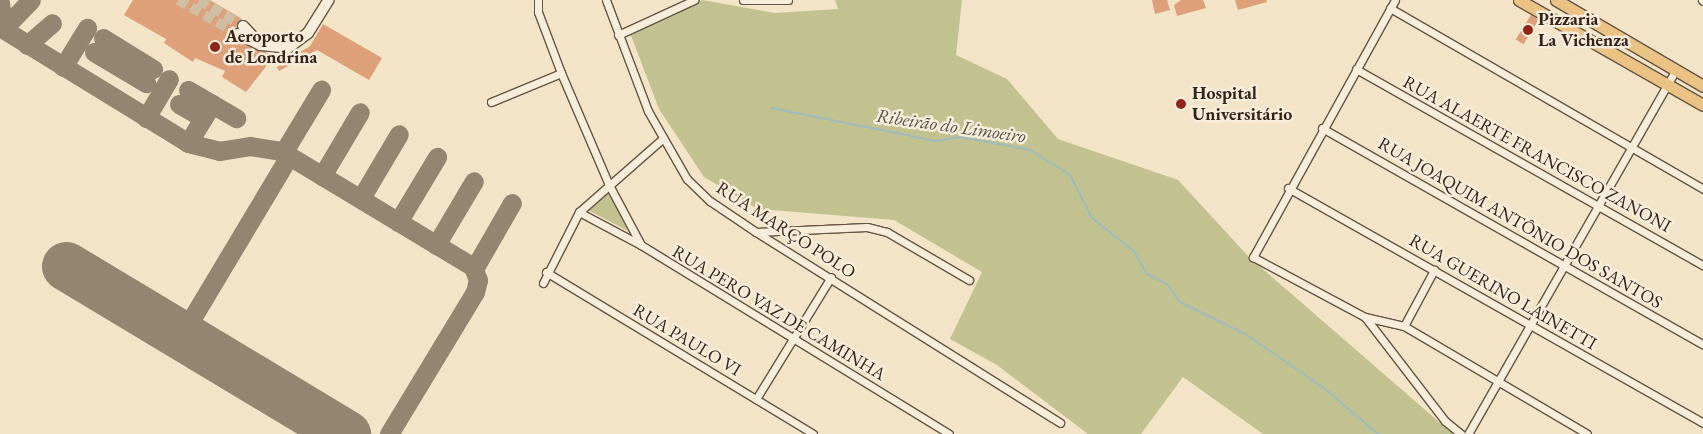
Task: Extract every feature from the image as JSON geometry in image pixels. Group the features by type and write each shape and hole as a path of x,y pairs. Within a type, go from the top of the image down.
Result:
{"main road":[{"path":"1520,0 1703,105"},
{"path":"1556,0 1703,86"}],"street":[{"path":"240,30 261,45 288,48 296,44 308,33 329,0"},
{"path":"538,0 538,12 561,73 609,185 641,246"},
{"name":"RUA MARÇO POLO","path":"606,0 661,140 686,179 710,201 756,232 938,343 1060,423"},
{"path":"618,34 694,0"},
{"path":"743,0 788,0"},
{"path":"1395,0 1288,188 1253,257 1364,317 1404,326 1587,434"},
{"path":"1390,8 1703,189"},
{"name":"RUA ALAERTE FRANCISCO ZANONI","path":"1356,69 1703,265"},
{"path":"1468,434 1675,71"},
{"path":"491,102 561,73"},
{"name":"RUA JOAQUIM ANTÔNIO DOS SANTOS","path":"1322,128 1703,344"},
{"path":"543,283 546,272 579,212 661,140"},
{"name":"RUA GUERINO LAINETTI","path":"1288,188 1703,423"},
{"name":"RUA PERO VAZ DE CAMINHA","path":"579,212 641,246 791,340 949,434"},
{"path":"756,232 867,227 887,232 969,280"},
{"path":"1404,326 1434,270"},
{"name":"RUA PAULO VI","path":"546,272 813,434"},
{"path":"756,399 831,277"},
{"path":"1364,317 1445,421 1461,434"}],"green space":[{"path":"702,0 775,13 838,9 835,0 962,0 956,55 1007,79 1058,139 1178,180 1249,257 1453,434 1263,434 1183,377 1141,434 1088,434 997,365 950,339 982,272 894,220 758,209 704,177 659,109 630,33"},
{"path":"608,188 628,231 588,210"}],"building":[{"name":"Aeroporto de Londrina","path":"133,0 210,0 242,19 232,32 235,40 286,61 310,46 323,24 382,58 369,80 317,50 279,71 277,67 281,64 272,59 246,92 222,77 225,71 195,58 193,62 164,43 166,39 124,15"},
{"path":"1152,0 1167,0 1170,10 1155,14"},
{"path":"1181,0 1203,0 1206,8 1177,16 1174,5"},
{"path":"1235,0 1266,0 1267,2 1238,10"},
{"name":"Pizzaria La Vichenza","path":"1531,15 1539,20 1523,44 1516,40"}],"waterway":[{"name":"Ribeirão do Limoeiro","path":"771,108 936,141 961,137 1030,150 1070,175 1092,218 1135,252 1146,273 1167,284 1180,302 1245,334 1324,388 1378,434"}],"taxiway":[{"path":"3,29 31,0"},
{"path":"0,3 3,29 188,143 219,151 250,146 281,151 473,267 478,280 475,292 389,434"},
{"path":"27,45 52,23"},
{"path":"63,67 87,28"},
{"path":"103,38 153,69"},
{"path":"94,52 146,83"},
{"path":"146,118 169,79"},
{"path":"188,90 236,118"},
{"path":"283,153 321,90"},
{"path":"179,104 203,118"},
{"path":"188,143 212,104"},
{"path":"322,176 360,112"},
{"path":"361,198 399,134"},
{"path":"182,335 289,156"},
{"path":"398,222 437,157"},
{"path":"436,245 474,181"},
{"path":"474,269 512,203"}],"runway":[{"path":"66,266 346,434"}],"tunnel":[{"path":"178,0 238,34"},
{"path":"199,0 243,26"}],"place":[{"name":"Pizzaria La Vichenza","path":"1528,30"},
{"name":"Aeroporto de Londrina","path":"215,47"},
{"name":"Hospital Universitário","path":"1181,104"}]}
